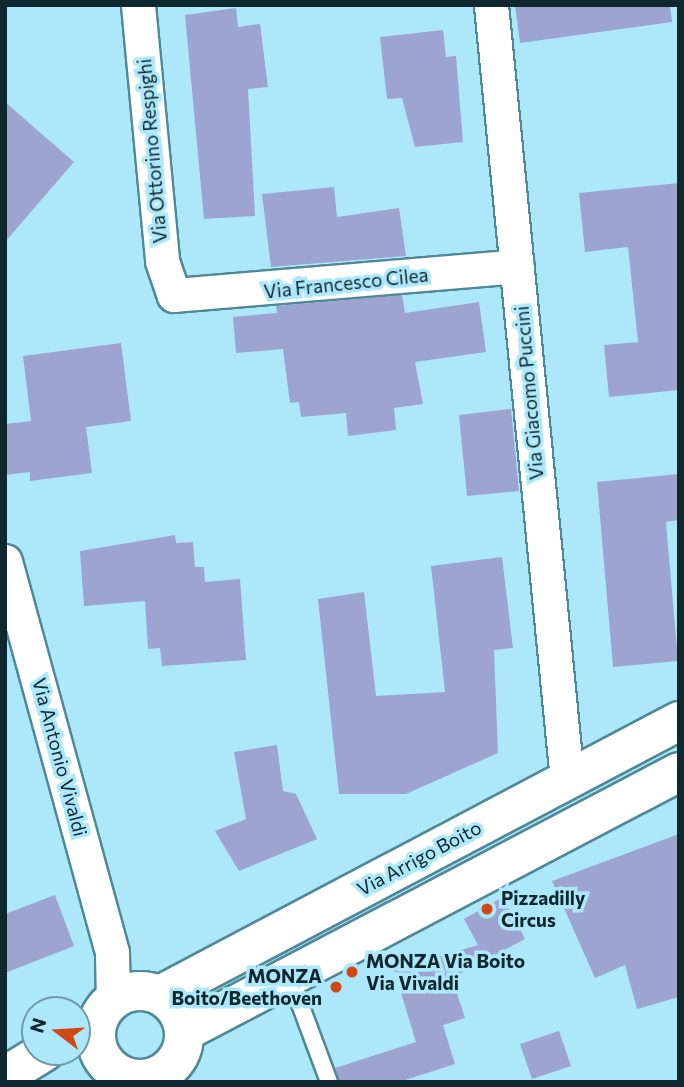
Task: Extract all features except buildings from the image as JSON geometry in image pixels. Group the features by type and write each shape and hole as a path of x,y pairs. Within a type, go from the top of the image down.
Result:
{"street":[{"name":"Via Ottorino Respighi","path":"138,5 162,261 174,295"},
{"name":"Via Giacomo Puccini","path":"491,5 567,780"},
{"name":"Via Francesco Cilea","path":"174,295 517,266"},
{"name":"Via Antonio Vivaldi","path":"5,561 112,953 118,1006"},
{"name":"Via Arrigo Boito","path":"118,1006 679,721"},
{"path":"184,1032 679,772"},
{"path":"174,1005 184,1032 178,1058 154,1080 100,1074 96,1045 118,1006 174,1005"},
{"path":"5,1076 21,1066"}],"lane":[{"path":"290,977 328,1082"}],"place":[{"name":"Pizzadilly Circus","path":"487,909"},
{"name":"MONZA Via Boito Via Vivaldi","path":"352,972"},
{"name":"MONZA Boito/Beethoven","path":"336,987"}]}
